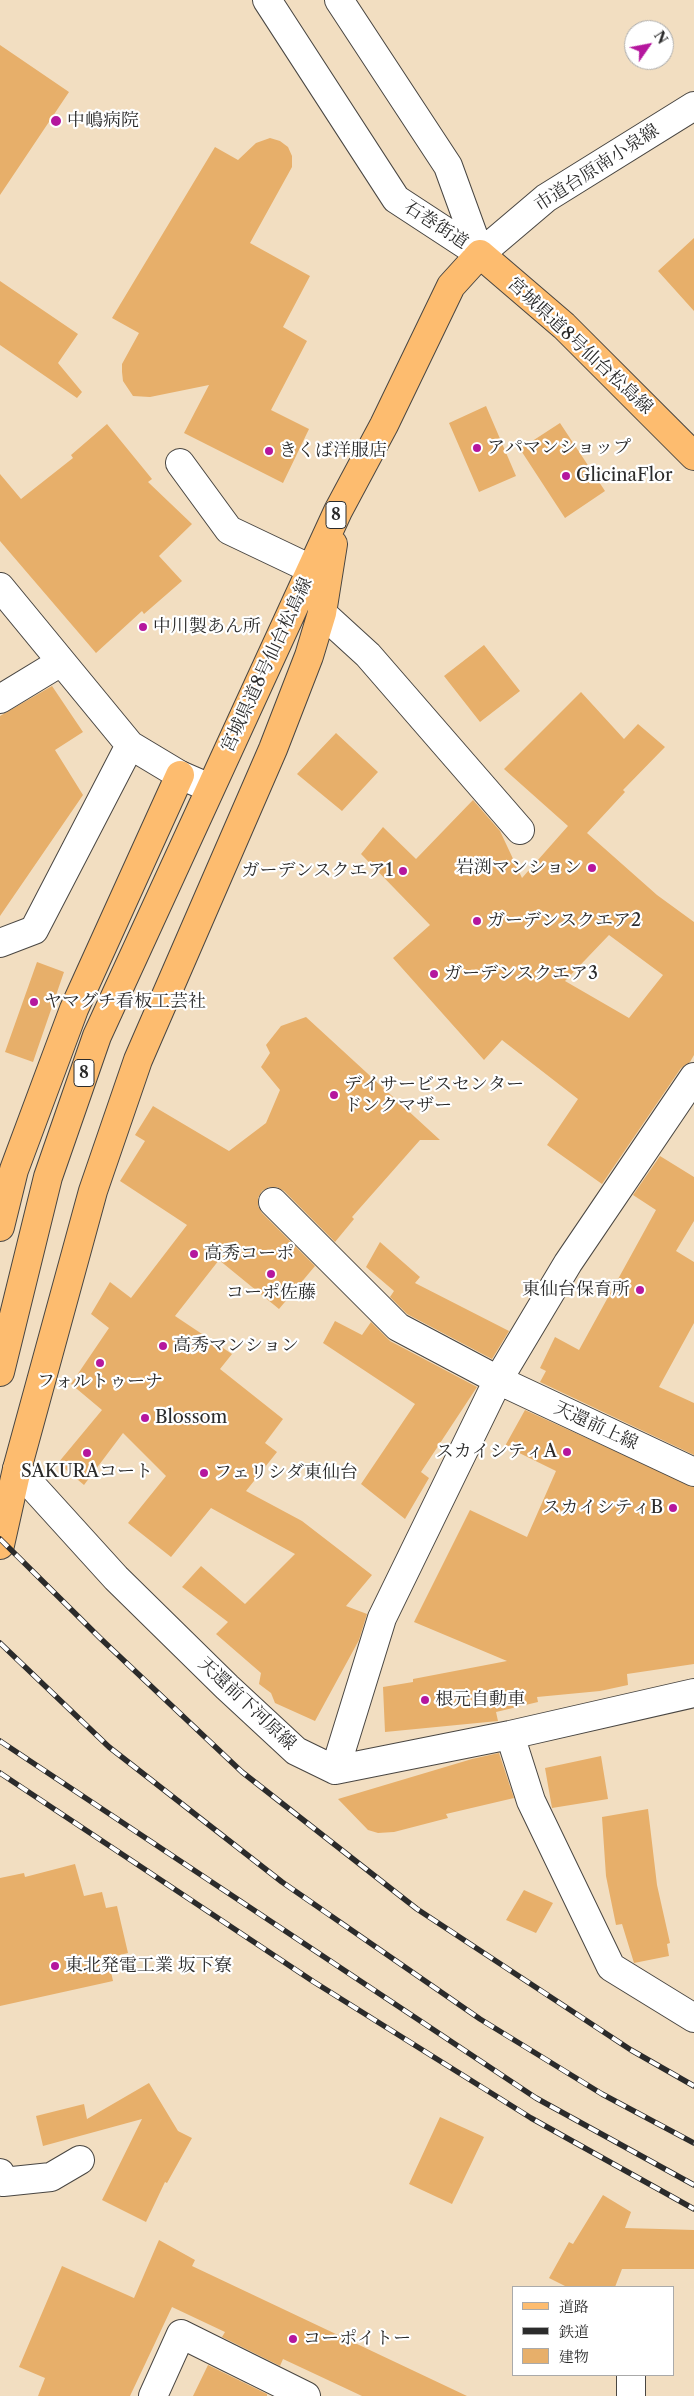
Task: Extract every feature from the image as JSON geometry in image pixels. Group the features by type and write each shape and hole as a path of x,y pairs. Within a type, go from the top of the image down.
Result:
{"main road":[{"name":"宮城県道8号仙台松島線","path":"0,1372 48,1176 97,1036 338,511 384,425 451,286 480,254 564,326 694,456"},
{"path":"0,1545 17,1469 93,1192 138,1060 273,749 309,656 322,613 338,511"},
{"path":"0,1227 14,1170 74,1009 180,776"}],"street":[{"name":"石巻街道","path":"267,0 396,199 480,254"},
{"name":"石巻街道","path":"339,0 448,166 480,254"},
{"name":"市道台原南小泉線","path":"480,254 546,198 694,106"},
{"path":"180,464 229,530 311,569"},
{"path":"0,587 130,745 180,776 210,788"},
{"path":"322,613 368,654 520,830"},
{"path":"0,699 61,662"},
{"path":"0,943 34,930 130,745"},
{"path":"694,1077 568,1263 498,1380 382,1618 335,1770 510,1735 694,1692"},
{"name":"天還前上線","path":"273,1202 398,1328 498,1380 694,1472"},
{"name":"天還前下河原線","path":"17,1469 116,1578 227,1687 296,1751 335,1770"},
{"path":"510,1735 531,1801 611,1967 694,2018"},
{"path":"0,2173 3,2182 52,2177 80,2160"},
{"path":"153,2396 181,2334 306,2396"},
{"path":"631,2376 631,2396"}],"building":[{"path":"0,45 69,92 0,195"},
{"path":"270,138 280,141 288,147 292,156 292,167 250,243 310,276 283,327 307,341 271,410 309,429 283,483 184,433 209,385 150,397 133,396 123,381 122,364 139,333 112,318 215,147 238,160 256,143"},
{"path":"694,238 694,311 658,271"},
{"path":"0,281 78,334 58,363 82,392 77,398 0,345"},
{"path":"486,406 516,476 479,492 449,423"},
{"name":"GlicinaFlor","path":"560,423 605,491 565,518 520,449"},
{"path":"107,424 152,479 148,482 192,524 159,556 182,581 144,614 142,611 96,653 0,541 0,474 21,499 73,458 71,455"},
{"path":"484,645 520,691 480,722 444,676"},
{"path":"52,686 83,732 55,750 83,795 0,916 0,716"},
{"path":"581,692 624,739 638,724 665,747 623,790 625,792 587,833 657,895 694,922 694,1055 690,1062 681,1068 602,1184 547,1145 578,1099 502,1040 484,1060 393,958 430,925 361,854 383,827 416,859 473,800 500,831 522,878 568,826 504,769","holes":["609,935 663,975 629,1018 565,981"]},
{"path":"336,733 378,772 342,811 297,774"},
{"path":"37,962 64,972 33,1062 5,1052"},
{"path":"306,1017 440,1140 420,1140 352,1217 354,1219 335,1242 284,1191 277,1187 269,1187 262,1191 258,1198 258,1206 262,1213 315,1266 279,1309 219,1260 175,1316 232,1354 220,1369 283,1419 265,1443 277,1452 246,1491 302,1521 372,1575 346,1606 367,1614 359,1640 315,1721 275,1703 271,1693 259,1684 261,1673 216,1634 228,1622 182,1587 201,1566 245,1604 295,1554 211,1508 171,1557 128,1523 166,1476 123,1433 84,1485 58,1463 102,1410 71,1384 109,1328 91,1314 110,1282 131,1298 187,1225 120,1181 145,1141 135,1135 153,1106 229,1151 266,1123 280,1090 261,1067 270,1053 266,1045 281,1026"},
{"path":"660,1156 694,1177 694,1221 676,1251 694,1262 694,1323 659,1387 694,1403 694,1455 540,1382 546,1371 540,1368 555,1337 579,1350 656,1210 633,1195"},
{"path":"380,1242 420,1277 415,1283 509,1331 492,1359 407,1314 390,1297 394,1291 366,1267"},
{"path":"335,1321 362,1335 371,1322 390,1341 477,1387 421,1472 429,1478 405,1519 361,1484 415,1404 323,1343"},
{"path":"525,1410 694,1487 694,1664 627,1674 628,1685 600,1691 537,1697 538,1702 496,1712 498,1721 385,1732 383,1687 413,1682 413,1679 507,1661 414,1622 470,1510 527,1537 556,1471 505,1446"},
{"path":"499,1753 514,1798 446,1814 448,1818 394,1832 378,1833 368,1830 338,1799 472,1759"},
{"path":"601,1756 608,1799 552,1808 545,1768"},
{"path":"648,1809 657,1885 670,1943 667,1944 669,1956 634,1963 622,1924 616,1925 606,1876 602,1817"},
{"path":"75,1864 84,1896 102,1892 106,1908 117,1906 128,1953 108,1958 113,1981 0,2006 0,1878 24,1873 25,1877"},
{"path":"524,1890 553,1903 536,1933 506,1920"},
{"path":"149,2083 178,2131 192,2138 167,2183 165,2182 146,2222 102,2200 142,2119 43,2146 36,2116 84,2104 87,2119"},
{"path":"440,2117 484,2137 452,2204 409,2184"},
{"path":"603,2195 631,2212 625,2228 694,2230 694,2269 622,2269 615,2286 565,2286 549,2278 569,2242 573,2244"},
{"path":"159,2240 195,2260 192,2266 467,2396 362,2396 283,2359 280,2366 222,2337 225,2332 172,2307 130,2396 38,2396 45,2378 19,2367 62,2266 134,2298"},
{"path":"208,2365 267,2394 267,2396 193,2396"}],"railway":[{"path":"0,1539 100,1638 242,1772 417,1909 631,2050 694,2086"},
{"path":"0,1643 109,1747 282,1882 480,2019 602,2094 694,2143"},
{"path":"0,1741 536,2098 694,2185"},
{"path":"0,1773 314,1982 531,2118 694,2209"}],"place":[{"name":"中嶋病院","path":"56,121"},
{"name":"アパマンショップ","path":"477,448"},
{"name":"きくば洋服店","path":"269,451"},
{"name":"GlicinaFlor","path":"566,476"},
{"name":"中川製あん所","path":"143,627"},
{"name":"岩渕マンション","path":"592,868"},
{"name":"ガーデンスクエア1","path":"403,871"},
{"name":"ガーデンスクエア2","path":"477,921"},
{"name":"ガーデンスクエア3","path":"434,974"},
{"name":"ヤマグチ看板工芸社","path":"34,1002"},
{"name":"デイサービスセンター ドンクマザー","path":"334,1095"},
{"name":"高秀コーポ","path":"194,1254"},
{"name":"コーポ佐藤","path":"271,1274"},
{"name":"東仙台保育所","path":"640,1290"},
{"name":"高秀マンション","path":"163,1346"},
{"name":"フォルトゥーナ","path":"100,1363"},
{"name":"Blossom","path":"145,1418"},
{"name":"スカイシティA","path":"567,1452"},
{"name":"SAKURAコート","path":"87,1453"},
{"name":"フェリシダ東仙台","path":"204,1473"},
{"name":"スカイシティB","path":"673,1508"},
{"name":"根元自動車","path":"425,1700"},
{"name":"東北発電工業 坂下寮","path":"55,1966"},
{"name":"コーポイトー","path":"293,2339"}]}
